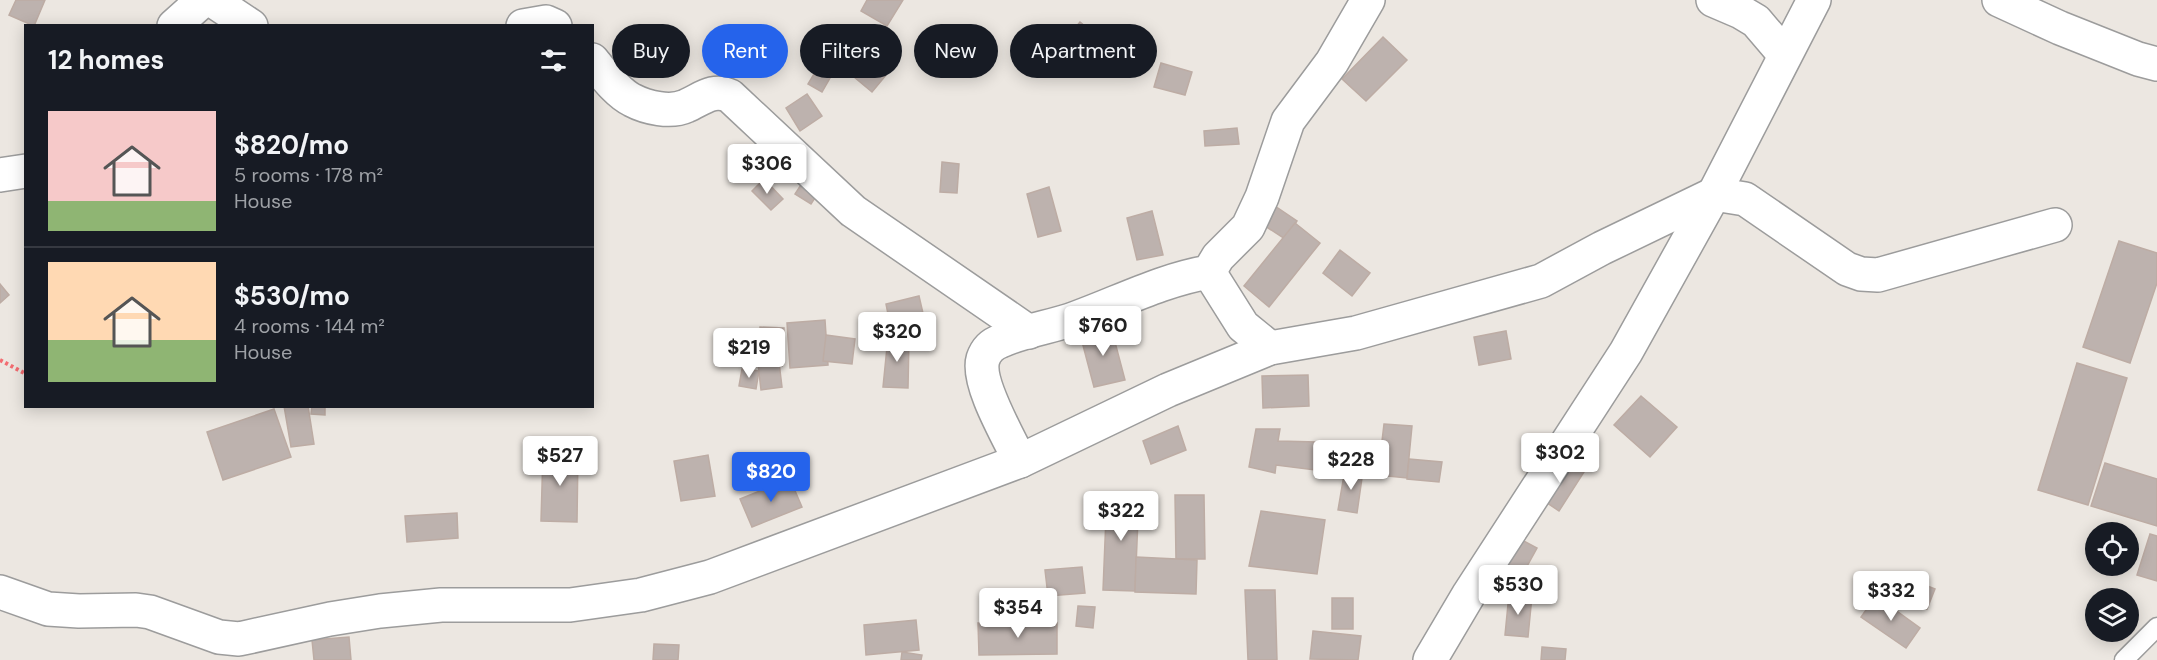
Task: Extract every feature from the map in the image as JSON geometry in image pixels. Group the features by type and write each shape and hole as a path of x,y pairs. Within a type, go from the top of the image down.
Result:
{"street":[{"path":"176,24 203,0"},
{"path":"212,0 248,24"},
{"path":"1020,461 988,393 982,366 988,348 1002,340 1075,318 1155,286 1209,272 1218,257 1248,227 1262,197 1288,122 1332,62 1368,0"},
{"path":"1713,0 1756,21 1785,55"},
{"path":"1430,660 1487,566 1626,352 1714,194 1814,0"},
{"path":"2000,0 2060,28 2138,59 2157,64"},
{"path":"534,24 546,22 550,24"},
{"path":"594,62 625,95 632,100 657,108 684,107 710,94 722,93 730,96 853,211 1029,332"},
{"path":"0,175 24,171"},
{"path":"0,592 48,609 79,612 136,610 150,612 219,637 239,639 330,619 420,607 570,605 641,595 711,578 1020,461 1168,390 1270,348 1356,333 1541,281 1602,248 1714,194 1745,199 1847,268 1861,274 1878,275 2055,225"},
{"path":"1209,272 1243,326 1270,348"}],"lane":[{"path":"2124,660 2157,627"}],"path":[{"path":"0,360 24,373"}],"building":[{"path":"16,0 45,0 35,24 9,15"},
{"path":"867,0 903,0 888,24 884,24 861,11"},
{"path":"1383,37 1407,60 1366,101 1342,79"},
{"path":"1161,63 1192,72 1185,95 1154,87"},
{"path":"812,78 830,78 822,92 808,84"},
{"path":"855,78 884,78 872,92"},
{"path":"807,94 822,116 800,131 786,108"},
{"path":"1237,128 1239,144 1205,146 1204,131"},
{"path":"942,162 959,164 957,193 940,192"},
{"path":"808,174 824,184 811,204 795,194"},
{"path":"764,179 783,199 771,210 752,191"},
{"path":"1049,187 1061,231 1038,237 1027,194"},
{"path":"1275,206 1297,221 1285,239 1262,224"},
{"path":"1152,211 1163,255 1137,260 1127,218"},
{"path":"1295,223 1320,243 1269,307 1244,286"},
{"path":"2119,241 2157,253 2157,283 2130,363 2083,347"},
{"path":"1340,250 1370,273 1352,296 1323,273"},
{"path":"0,284 9,295 0,303"},
{"path":"919,296 925,322 891,329 886,304"},
{"path":"825,320 828,365 790,368 787,323"},
{"path":"760,327 784,328 782,366 758,364"},
{"path":"1111,327 1125,380 1094,387 1080,334"},
{"path":"1506,331 1511,359 1479,365 1474,337"},
{"path":"826,335 855,339 852,364 823,361"},
{"path":"888,337 909,338 908,388 883,387"},
{"path":"779,362 782,387 761,390 758,364"},
{"path":"2077,363 2127,378 2088,505 2038,490"},
{"path":"742,369 759,371 756,389 739,386"},
{"path":"1308,375 1309,406 1263,408 1262,376"},
{"path":"1641,396 1677,427 1650,457 1614,425"},
{"path":"284,408 308,408 314,444 291,447"},
{"path":"312,408 325,408 325,415 311,414"},
{"path":"274,409 291,457 223,480 207,432"},
{"path":"1384,424 1412,426 1407,478 1378,475"},
{"path":"1178,426 1186,450 1151,464 1143,441"},
{"path":"1256,429 1280,429 1278,441 1317,442 1315,470 1276,465 1275,473 1249,467"},
{"path":"543,452 578,453 577,522 541,521"},
{"path":"708,455 715,496 681,501 674,461"},
{"path":"1562,457 1584,472 1559,511 1537,496"},
{"path":"1409,459 1442,462 1439,482 1407,479"},
{"path":"2105,463 2157,479 2157,526 2091,506"},
{"path":"1345,469 1363,471 1357,513 1338,510"},
{"path":"790,479 802,507 752,527 740,499"},
{"path":"1107,492 1139,494 1135,591 1103,590"},
{"path":"1175,495 1204,495 1205,559 1176,559"},
{"path":"1261,511 1325,520 1317,574 1249,566"},
{"path":"457,513 458,538 407,542 405,516"},
{"path":"2150,534 2157,536 2157,581 2139,576"},
{"path":"1516,537 1537,548 1514,590 1494,579"},
{"path":"1136,557 1197,560 1196,594 1135,592"},
{"path":"1082,567 1085,593 1048,596 1045,570"},
{"path":"1892,572 1935,589 1927,609 1884,592"},
{"path":"1245,590 1275,590 1277,660 1248,660"},
{"path":"1509,594 1532,596 1528,637 1505,635"},
{"path":"1876,596 1920,628 1906,648 1861,617"},
{"path":"1332,598 1353,598 1353,629 1332,629"},
{"path":"1078,606 1095,607 1093,628 1076,626"},
{"path":"916,620 919,650 866,655 864,625"},
{"path":"978,623 1057,623 1057,654 979,655"},
{"path":"1313,631 1361,636 1358,660 1310,659"},
{"path":"349,637 351,660 314,660 312,640"},
{"path":"654,644 679,645 678,660 653,660"},
{"path":"1542,647 1566,649 1565,660 1541,660"},
{"path":"902,652 922,655 921,660 901,660"}]}
